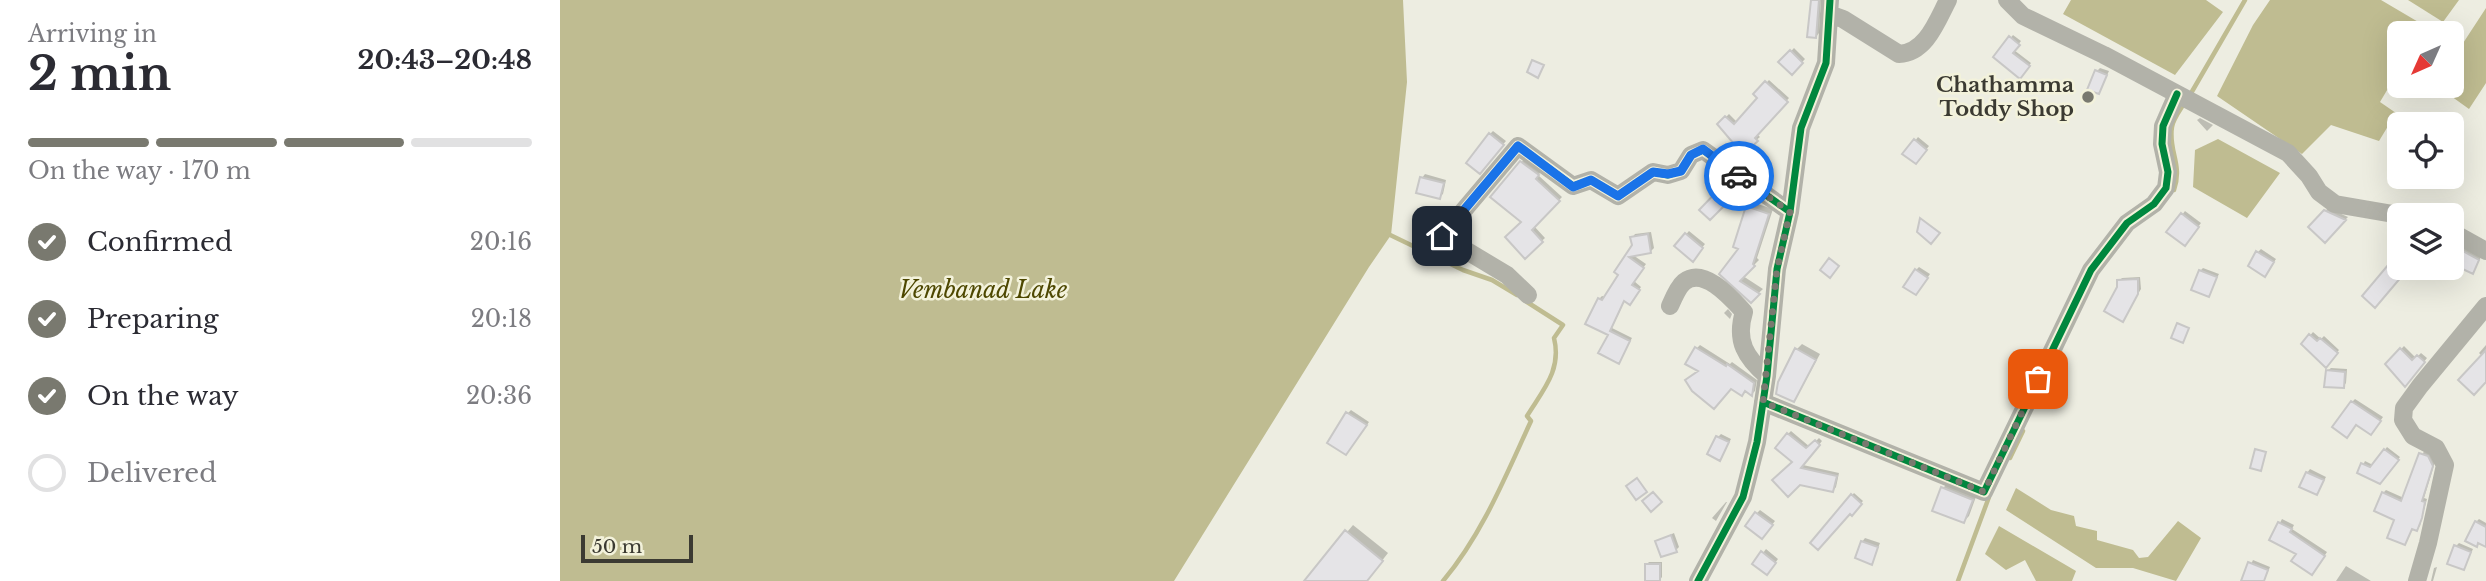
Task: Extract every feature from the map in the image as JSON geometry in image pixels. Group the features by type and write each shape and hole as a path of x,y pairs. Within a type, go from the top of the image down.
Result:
{"street":[{"path":"1829,7 1843,19 1899,54 1909,54 1920,46 1933,30 1948,0"},
{"path":"2007,0 2023,16 2288,153 2319,192 2335,204 2387,213"},
{"path":"1698,581 1743,497 1757,442 1767,376 1777,269 1790,212 1801,128 1826,63 1829,7"},
{"path":"1763,402 1984,492 2091,270 2127,223 2154,204 2166,188 2168,172 2162,144 2163,126 2178,94"},
{"path":"1528,295 1507,275 1439,231 1518,146 1573,187 1591,180 1618,196 1653,172 1668,174 1681,171 1691,155 1703,149 1790,212"},
{"path":"2464,239 2486,251"},
{"path":"1670,306 1683,282 1692,278 1702,278 1725,293 1744,312 1739,327 1747,358 1767,376"},
{"path":"2417,581 2428,543 2434,499 2445,465 2436,448 2413,436 2403,420 2404,408 2486,306"}],"water":[{"name":"Vembanad Lake","path":"560,0 1403,0 1407,82 1391,235 1174,581 560,581"},
{"path":"2071,0 2206,0 2223,12 2175,75 2063,14"},
{"path":"2270,0 2381,0 2417,21 2387,21 2387,90 2380,102 2395,112 2387,112 2387,128 2379,141 2331,125 2302,154 2217,96 2253,25"},
{"path":"2408,0 2459,0 2441,21"},
{"path":"2486,8 2486,83 2469,109 2454,98 2464,98 2464,42"},
{"path":"2218,139 2280,173 2247,218 2193,187 2195,150"},
{"path":"2016,488 2051,510 2074,516 2076,526 2097,531 2097,540 2133,550 2139,558 2148,557 2178,521 2201,538 2176,581 2133,568 2096,568 2006,510"},
{"path":"1999,526 2076,571 2072,581 2036,581 2025,560 2006,570 1985,554"}],"building":[{"path":"1811,0 1819,0 1816,38 1807,37"},
{"path":"2009,36 2020,45 2013,53 2030,66 2020,79 1993,57"},
{"path":"1790,50 1803,63 1792,75 1778,62"},
{"path":"1532,60 1544,65 1538,78 1527,72"},
{"path":"2095,70 2107,75 2099,94 2087,90"},
{"path":"1765,81 1788,102 1755,138 1758,141 1749,149 1746,145 1739,150 1717,124 1725,116 1734,124 1757,98 1753,94"},
{"path":"1489,133 1504,145 1480,174 1466,163"},
{"path":"1914,139 1927,150 1916,164 1902,154"},
{"path":"1520,161 1539,175 1536,179 1560,201 1532,230 1543,242 1525,259 1505,237 1521,222 1490,197"},
{"path":"1420,177 1444,183 1440,199 1416,193"},
{"path":"1727,181 1741,191 1731,206 1727,203 1710,220 1699,210"},
{"path":"1746,206 1769,214 1753,264 1755,266 1740,281 1760,294 1751,303 1719,274 1738,249 1733,247"},
{"path":"2324,210 2346,220 2325,243 2308,227"},
{"path":"2181,213 2199,227 2185,246 2166,232"},
{"path":"1920,218 1940,233 1931,244 1917,232"},
{"path":"1685,233 1703,248 1693,262 1674,246"},
{"path":"1648,234 1651,253 1629,257 1644,268 1632,285 1640,290 1630,305 1624,301 1610,331 1630,341 1619,364 1598,353 1608,335 1585,324 1598,298 1602,300 1618,275 1614,272 1632,245 1630,237"},
{"path":"2256,251 2274,262 2265,277 2248,266"},
{"path":"2464,252 2479,260 2473,274 2464,270"},
{"path":"1829,258 1839,266 1830,278 1820,270"},
{"path":"2387,266 2387,280 2399,280 2375,308 2362,296"},
{"path":"1915,269 1928,278 1916,295 1903,287"},
{"path":"2199,270 2217,277 2209,297 2191,290"},
{"path":"2138,279 2138,294 2123,322 2104,311 2117,287 2117,280"},
{"path":"2177,323 2189,328 2183,343 2171,338"},
{"path":"2309,334 2317,341 2320,338 2338,353 2326,368 2301,344"},
{"path":"1695,347 1726,366 1727,364 1754,383 1752,396 1745,391 1742,396 1731,389 1714,409 1692,391 1685,380 1698,371 1685,364"},
{"path":"1795,348 1816,360 1794,402 1776,394 1778,382"},
{"path":"2400,348 2412,360 2417,355 2425,362 2405,387 2385,364"},
{"path":"2486,350 2486,382 2474,395 2458,380"},
{"path":"2326,370 2345,372 2344,388 2324,387"},
{"path":"2351,401 2381,421 2371,435 2356,425 2347,438 2332,427"},
{"path":"1346,412 1367,425 1346,455 1327,443"},
{"path":"1787,433 1806,448 1815,440 1820,445 1801,468 1837,476 1833,492 1800,485 1788,497 1772,480 1792,462 1775,448"},
{"path":"1716,436 1729,442 1720,461 1707,454"},
{"path":"2255,449 2266,452 2261,471 2250,468"},
{"path":"2384,449 2399,460 2380,484 2357,473 2361,463 2370,467"},
{"path":"2419,453 2428,456 2433,466 2422,501 2425,502 2422,518 2417,531 2412,529 2405,545 2387,538 2394,520 2374,511 2382,492 2401,501"},
{"path":"2306,472 2324,480 2317,495 2299,487"},
{"path":"1637,478 1647,492 1636,500 1626,486"},
{"path":"1941,487 1973,500 1964,523 1932,511"},
{"path":"1653,492 1662,502 1651,512 1642,501"},
{"path":"1851,494 1862,504 1818,550 1810,543"},
{"path":"1755,512 1773,525 1762,539 1745,526"},
{"path":"2475,521 2486,527 2486,547 2478,543 2477,547 2465,541"},
{"path":"2278,522 2292,529 2290,532 2325,556 2312,575 2291,561 2296,554 2269,540"},
{"path":"1345,530 1383,561 1367,581 1304,581"},
{"path":"1671,535 1677,552 1661,557 1655,541"},
{"path":"1861,541 1878,547 1872,565 1855,558"},
{"path":"2454,545 2471,552 2464,570 2447,564"},
{"path":"1761,551 1776,563 1767,575 1752,564"},
{"path":"2248,562 2268,570 2264,581 2241,581"},
{"path":"1645,564 1660,564 1660,581 1645,581"}],"waterway":[{"path":"2190,95 2245,0"},
{"path":"2174,190 2177,173 2172,127 2185,102"},
{"path":"1386,233 1463,270 1492,280 1517,295"},
{"path":"1443,581 1470,544 1492,504 1531,421 1527,416 1553,370 1556,349 1554,338 1563,325 1527,302"},
{"path":"2010,458 2023,431"},
{"path":"1958,581 1989,497"}],"cycle path":[{"path":"1698,581 1743,497 1757,442 1767,376 1777,269 1790,212 1801,128 1826,63 1830,0"},
{"path":"1763,402 1984,492 2091,270 2127,223 2154,204 2166,188 2168,172 2162,144 2163,126 2177,94"},
{"path":"1442,236 1518,146 1573,186 1591,180 1618,196 1653,172 1668,175 1681,171 1691,155 1703,150 1790,212"}],"way so far":[{"path":"1739,176 1790,212 1777,269 1763,402 1984,492 2038,379"}],"place":[{"name":"Chathamma Toddy Shop","path":"2088,97"}],"route":[{"path":"1442,236 1518,146 1573,187 1591,180 1618,196 1653,172 1668,174 1681,171 1691,155 1703,149 1739,176"}]}
